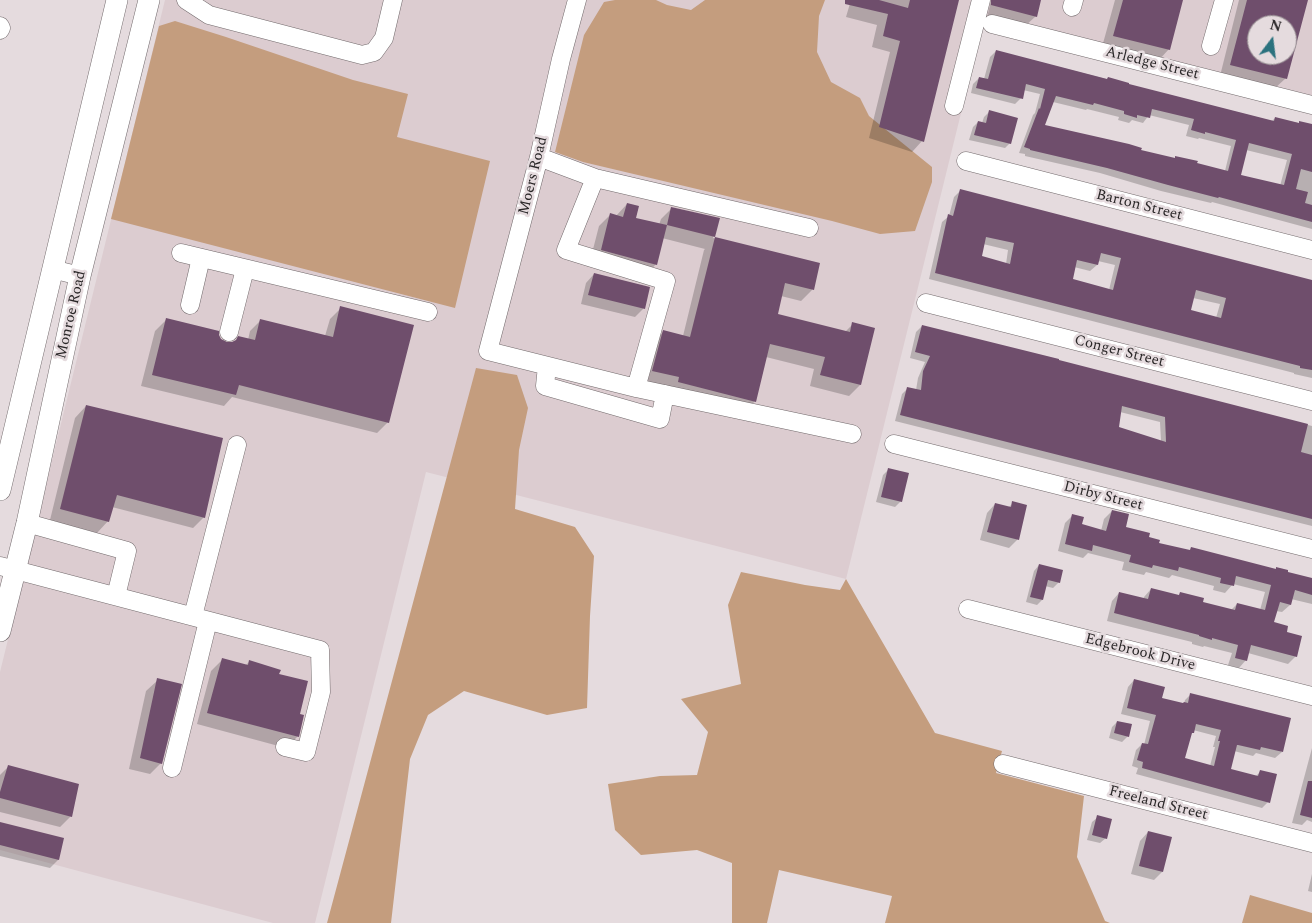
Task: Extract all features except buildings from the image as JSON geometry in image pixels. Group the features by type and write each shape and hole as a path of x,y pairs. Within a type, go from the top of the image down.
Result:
{"main road":[{"name":"Monroe Road","path":"0,490 118,0"},
{"name":"Monroe Road","path":"0,631 8,568 27,523 80,276 149,0"}],"street":[{"path":"192,2 209,15 362,55 374,52 384,38 393,0"},
{"name":"Moers Road","path":"547,366 488,351 539,157 561,59 577,0"},
{"path":"954,106 981,0"},
{"path":"1212,46 1224,0"},
{"name":"Arledge Street","path":"992,24 1312,104"},
{"path":"539,157 594,178 809,228"},
{"name":"Barton Street","path":"966,161 1312,250"},
{"path":"594,178 566,250 666,281 636,388"},
{"path":"181,253 428,312"},
{"path":"190,305 202,258"},
{"path":"52,269 80,276"},
{"path":"230,332 246,269"},
{"name":"Conger Street","path":"926,304 1312,400"},
{"path":"665,394 660,419 544,386 547,366 636,388 665,394 852,434"},
{"name":"Dirby Street","path":"894,444 1312,549"},
{"path":"172,768 200,618 238,446"},
{"path":"27,523 127,551 116,596"},
{"path":"8,568 320,650 321,692 306,752 285,747"},
{"name":"Edgebrook Drive","path":"968,609 1312,696"},
{"name":"Freeland Street","path":"1003,764 1312,843"}],"shaded area":[{"path":"165,0 1312,0 1312,102 984,20 846,579 426,472 315,923 273,923 0,850 0,672"},
{"path":"615,0 656,0 667,5 691,10 705,0 825,0 819,16 817,52 831,82 860,98 869,116 932,167 932,182 915,231 880,234 583,162 555,152 584,35 604,2"},
{"path":"175,21 353,80 408,94 397,137 490,161 455,308 111,219 159,26"},
{"path":"476,368 517,375 528,408 519,450 515,509 575,527 594,556 587,708 547,715 464,691 428,715 410,759 391,923 327,923"},
{"path":"741,572 840,590 846,579 935,733 1002,751 996,773 1084,796 1077,857 1105,921 1110,923 885,923 892,896 779,870 767,923 732,923 732,863 697,850 641,855 615,830 608,784 660,776 697,775 708,732 681,699 741,684 728,605"},
{"path":"1250,895 1312,913 1312,923 1242,923"}]}
